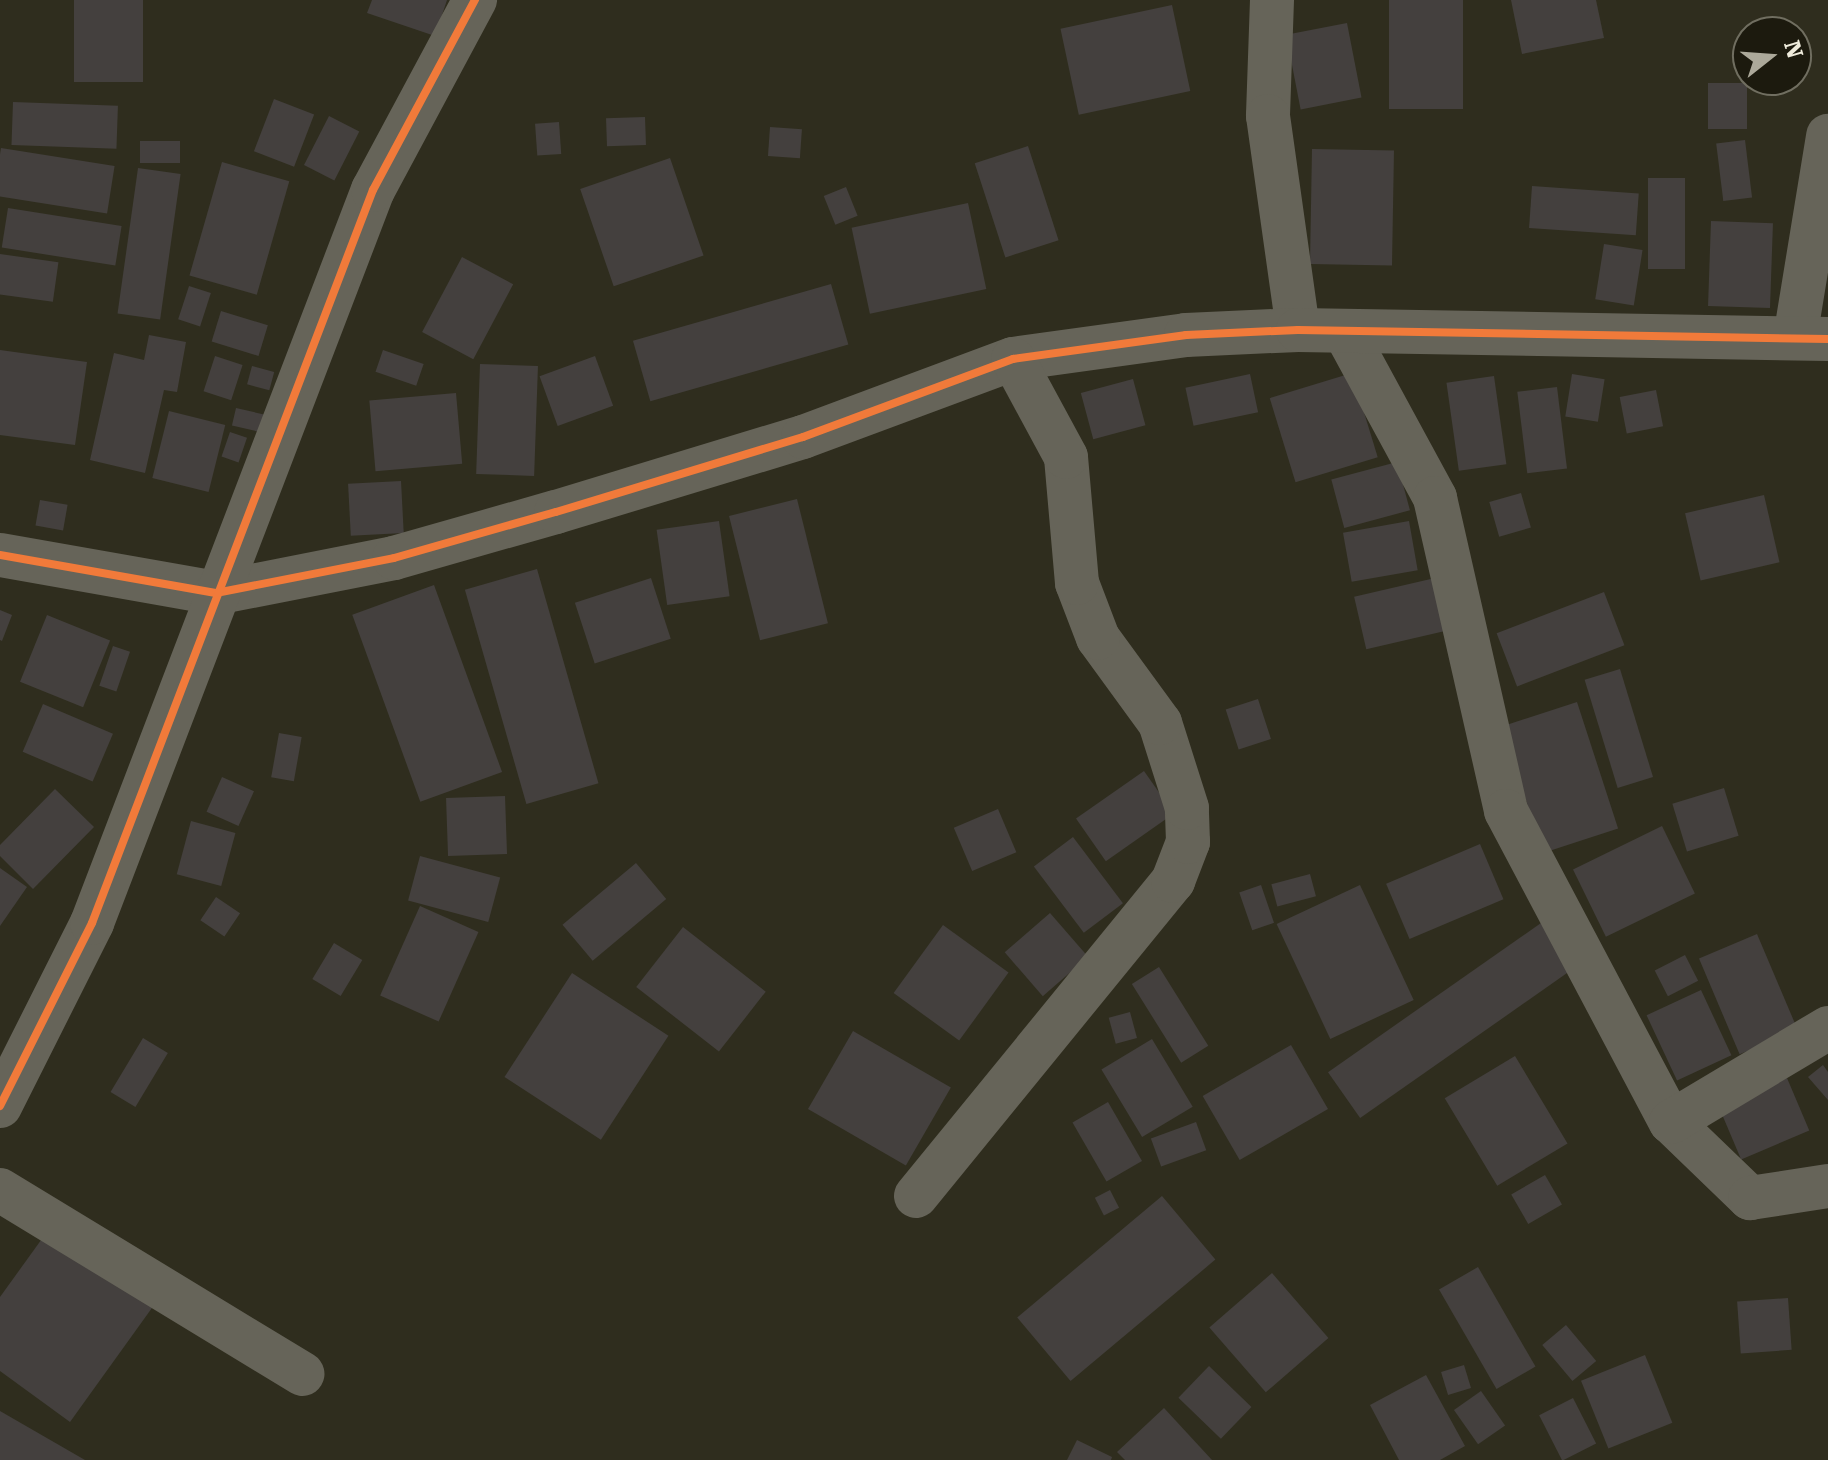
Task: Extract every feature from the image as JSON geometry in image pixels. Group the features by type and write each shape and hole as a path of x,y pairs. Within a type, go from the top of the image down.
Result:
{"street":[{"path":"0,1106 92,923 373,190 475,0"},
{"path":"1272,0 1268,116 1298,330"},
{"path":"0,555 216,593 394,558 556,512 803,437 1013,359 1186,335 1298,330 1812,339 1828,136"},
{"path":"1345,332 1435,498 1506,811 1671,1122 1750,1198 1828,1186"},
{"path":"916,1196 1173,881 1188,842 1187,808 1160,723 1098,638 1077,583 1066,457 1013,359"},
{"path":"1671,1122 1828,1028"},
{"path":"0,1190 303,1374"}],"building":[{"path":"74,0 143,0 143,82 74,82"},
{"path":"372,0 447,0 435,36 367,13"},
{"path":"1389,0 1463,0 1463,109 1389,109"},
{"path":"1511,0 1596,0 1604,38 1522,54"},
{"path":"1172,5 1190,91 1079,115 1060,29"},
{"path":"1347,23 1362,98 1301,109 1286,35"},
{"path":"1708,83 1732,83 1732,96 1747,96 1747,129 1708,129"},
{"path":"274,99 314,114 294,167 254,151"},
{"path":"13,102 118,106 116,149 11,145"},
{"path":"329,116 359,131 334,180 304,165"},
{"path":"645,117 646,145 607,146 606,118"},
{"path":"559,122 561,154 537,156 535,124"},
{"path":"770,127 802,129 800,158 768,156"},
{"path":"1745,140 1752,198 1723,201 1716,144"},
{"path":"140,141 180,141 180,163 140,163"},
{"path":"1028,146 1059,240 1005,257 975,163"},
{"path":"1,148 115,166 107,213 0,196"},
{"path":"1312,149 1394,150 1392,265 1310,264"},
{"path":"670,158 704,255 614,286 580,189"},
{"path":"222,162 289,181 257,295 189,275"},
{"path":"138,168 181,174 160,320 118,314"},
{"path":"1648,178 1685,178 1685,269 1648,269"},
{"path":"1532,186 1639,193 1636,235 1529,228"},
{"path":"846,187 858,216 835,225 824,196"},
{"path":"968,203 986,289 870,314 852,228"},
{"path":"8,208 122,226 115,265 2,248"},
{"path":"1711,221 1773,223 1770,308 1708,306"},
{"path":"1604,244 1643,250 1634,305 1595,299"},
{"path":"0,254 58,262 53,302 0,294"},
{"path":"462,257 513,284 473,359 422,332"},
{"path":"831,284 848,345 650,401 633,341"},
{"path":"189,286 211,293 200,326 178,319"},
{"path":"221,311 268,325 259,356 212,342"},
{"path":"149,335 186,342 177,392 164,390 145,473 90,460 114,353 144,360"},
{"path":"0,350 87,362 75,445 0,435"},
{"path":"383,350 424,364 416,386 376,372"},
{"path":"215,356 243,365 231,400 204,391"},
{"path":"595,356 613,406 558,426 540,376"},
{"path":"480,364 538,366 534,476 476,474"},
{"path":"252,366 274,372 269,390 247,384"},
{"path":"1352,373 1378,457 1295,482 1270,398"},
{"path":"1250,374 1258,412 1194,426 1185,388"},
{"path":"1572,374 1605,379 1598,422 1565,416"},
{"path":"1494,376 1506,464 1459,471 1446,383"},
{"path":"1133,379 1145,425 1093,439 1081,393"},
{"path":"1557,387 1567,468 1527,473 1517,392"},
{"path":"1656,390 1663,426 1627,433 1620,397"},
{"path":"456,393 462,464 376,471 369,401"},
{"path":"236,408 267,415 263,433 232,426"},
{"path":"169,411 225,425 209,492 152,478"},
{"path":"230,432 247,438 239,462 222,457"},
{"path":"1397,462 1410,510 1344,528 1331,480"},
{"path":"401,481 404,533 351,536 348,484"},
{"path":"1521,493 1531,528 1499,537 1489,502"},
{"path":"1764,495 1780,562 1701,580 1685,513"},
{"path":"797,499 828,623 760,640 729,516"},
{"path":"40,500 68,505 63,530 35,526"},
{"path":"719,521 730,596 667,605 657,530"},
{"path":"1409,521 1418,570 1352,582 1343,533"},
{"path":"537,569 598,783 526,804 465,590"},
{"path":"651,578 671,639 595,664 575,603"},
{"path":"1435,578 1447,631 1366,649 1354,597"},
{"path":"434,585 502,772 420,802 352,615"},
{"path":"1604,592 1624,645 1517,686 1497,633"},
{"path":"0,610 12,615 2,641 0,640"},
{"path":"47,615 110,640 83,707 20,682"},
{"path":"113,646 130,652 116,692 99,686"},
{"path":"1620,669 1653,777 1618,788 1585,680"},
{"path":"1258,699 1271,739 1239,749 1226,710"},
{"path":"1577,702 1618,828 1543,853 1502,726"},
{"path":"43,704 113,734 93,782 23,752"},
{"path":"279,733 302,737 294,781 271,777"},
{"path":"1144,771 1174,814 1106,861 1076,819"},
{"path":"222,777 254,791 239,826 207,812"},
{"path":"1724,788 1739,836 1687,852 1672,804"},
{"path":"55,789 94,827 33,889 0,856 0,845"},
{"path":"505,796 507,854 448,856 446,798"},
{"path":"998,809 1016,852 972,871 954,828"},
{"path":"191,821 235,833 221,886 177,874"},
{"path":"1662,826 1695,893 1606,937 1573,869"},
{"path":"1073,837 1123,903 1084,933 1034,866"},
{"path":"1480,844 1503,899 1410,939 1386,884"},
{"path":"420,856 500,877 488,922 408,900"},
{"path":"636,863 666,899 593,961 562,925"},
{"path":"0,868 27,887 0,926"},
{"path":"1310,874 1316,896 1277,907 1271,884"},
{"path":"1261,885 1274,923 1252,930 1239,892"},
{"path":"1360,885 1414,1000 1330,1039 1277,924"},
{"path":"216,897 240,913 224,936 200,920"},
{"path":"420,906 478,932 439,1022 380,996"},
{"path":"1050,913 1088,957 1043,996 1005,952"},
{"path":"1541,923 1573,969 1360,1118 1328,1072"},
{"path":"943,925 1009,973 959,1041 894,993"},
{"path":"683,927 766,992 719,1052 636,987"},
{"path":"1757,934 1798,1030 1740,1054 1699,959"},
{"path":"334,943 362,960 341,996 312,979"},
{"path":"1685,955 1698,981 1668,996 1655,970"},
{"path":"1159,967 1208,1046 1181,1063 1132,984"},
{"path":"572,973 668,1036 601,1140 504,1077"},
{"path":"1701,990 1731,1055 1677,1081 1647,1015"},
{"path":"1130,1012 1137,1038 1116,1044 1109,1018"},
{"path":"853,1031 951,1088 906,1165 808,1109"},
{"path":"143,1038 168,1053 135,1107 111,1092"},
{"path":"1152,1039 1193,1107 1142,1137 1101,1069"},
{"path":"1291,1045 1328,1109 1240,1160 1203,1096"},
{"path":"1515,1056 1568,1143 1497,1186 1445,1098"},
{"path":"1823,1065 1828,1072 1828,1100 1808,1077"},
{"path":"1787,1078 1809,1130 1741,1159 1719,1107"},
{"path":"1108,1102 1142,1161 1106,1181 1072,1122"},
{"path":"1196,1122 1206,1150 1161,1167 1151,1138"},
{"path":"1545,1175 1562,1204 1528,1224 1511,1194"},
{"path":"1110,1190 1119,1208 1104,1216 1095,1198"},
{"path":"1162,1196 1215,1260 1071,1381 1017,1317"},
{"path":"62,1211 167,1287 70,1422 0,1371 0,1297"},
{"path":"1478,1267 1536,1367 1497,1389 1439,1290"},
{"path":"1272,1273 1328,1338 1266,1392 1209,1327"},
{"path":"1788,1298 1792,1350 1741,1353 1737,1302"},
{"path":"1566,1325 1596,1361 1572,1381 1542,1345"},
{"path":"1645,1355 1672,1423 1608,1449 1581,1381"},
{"path":"1464,1365 1471,1388 1448,1395 1441,1372"},
{"path":"1209,1366 1251,1407 1221,1439 1178,1398"},
{"path":"1426,1375 1465,1446 1440,1460 1399,1460 1370,1405"},
{"path":"1481,1391 1505,1425 1478,1444 1454,1410"},
{"path":"1573,1398 1596,1443 1562,1460 1539,1415"},
{"path":"1164,1408 1212,1460 1125,1460 1117,1452"},
{"path":"0,1411 85,1460 0,1460"},
{"path":"1077,1440 1112,1457 1111,1460 1067,1460"}],"cycle path":[{"path":"0,1106 92,923 373,190 475,0"},
{"path":"0,555 216,593 394,558 556,512 803,437 1013,359 1186,335 1298,330 1828,339"}]}
